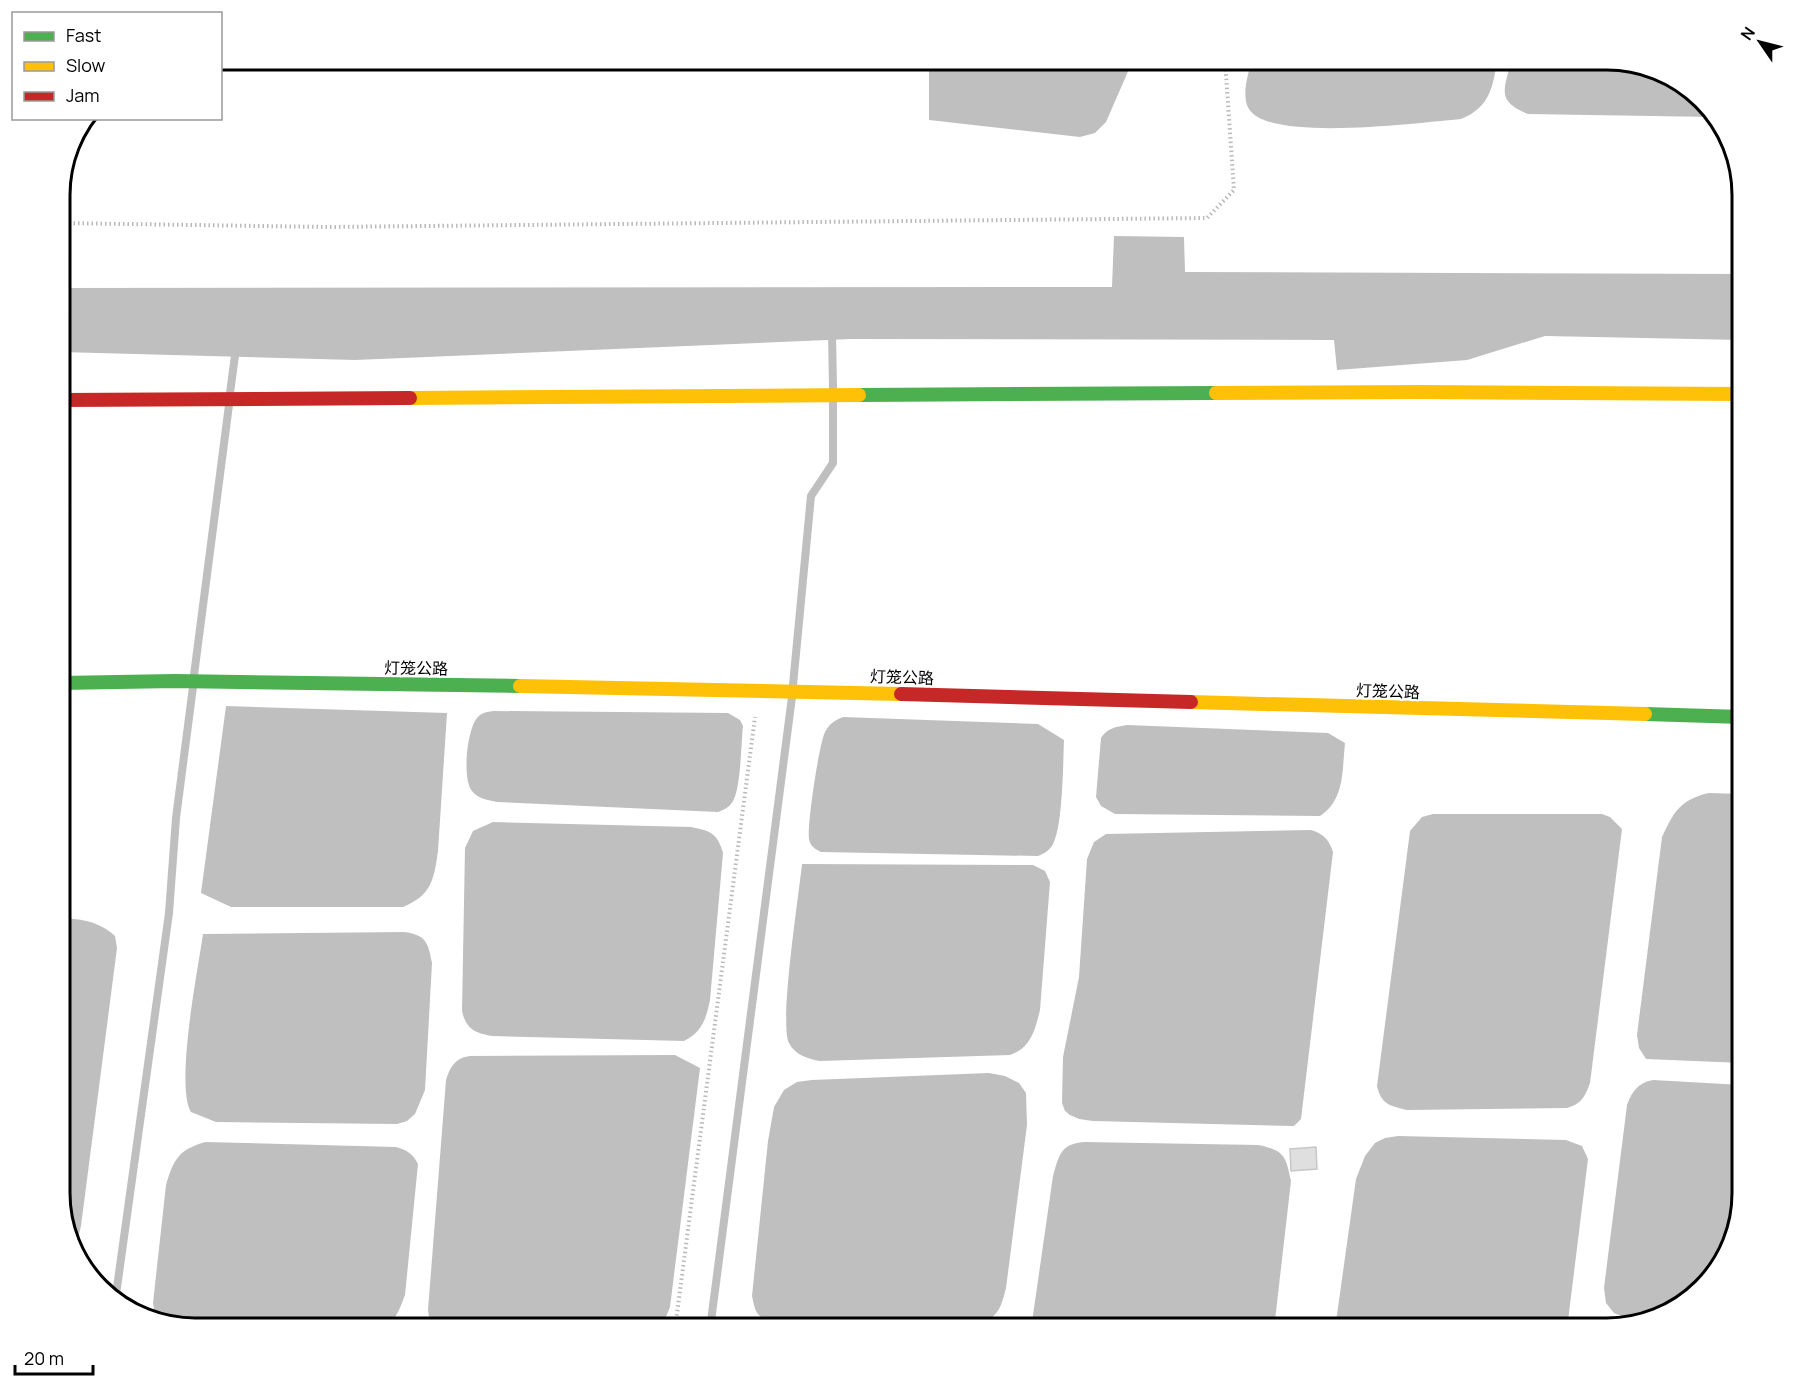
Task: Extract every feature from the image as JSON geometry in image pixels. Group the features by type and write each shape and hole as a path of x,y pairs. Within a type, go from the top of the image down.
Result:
{"street":[{"path":"71,400 1421,392 1732,393"},
{"name":"灯笼公路","path":"71,683 212,681 824,691 1732,717"}],"path":[{"path":"71,223 327,227 1207,218 1234,190 1226,70"},
{"path":"676,1318 759,690"}],"shaded area":[{"path":"929,70 1128,70 1106,122 1095,133 1080,137 929,120"},
{"path":"1249,70 1495,70 1484,103 1461,119 1348,128 1285,125 1262,119 1249,109 1247,104 1245,91"},
{"path":"1509,70 1623,72 1662,83 1683,96 1704,117 1528,114 1511,104 1507,99 1505,87"},
{"path":"1114,236 1184,237 1185,272 1732,274 1732,340 1545,336 1467,360 1337,370 1334,340 851,339 355,360 71,352 71,288 1112,287"},
{"path":"226,706 447,713 438,851 433,878 426,891 403,907 231,907 201,893"},
{"path":"494,711 728,713 740,720 743,726 736,794 727,808 718,812 497,802 483,799 474,794 469,785 468,743 477,718 483,713"},
{"path":"843,717 1038,724 1064,740 1061,809 1053,844 1047,852 1038,856 821,852 817,850 810,841 809,831 820,752 827,729 837,719"},
{"path":"1127,725 1328,733 1345,743 1341,784 1334,802 1320,816 1115,814 1101,806 1096,797 1101,738 1109,730"},
{"path":"1709,793 1732,794 1732,1063 1646,1059 1639,1048 1637,1035 1662,837 1674,813 1685,803"},
{"path":"1433,814 1602,814 1610,817 1622,829 1590,1083 1582,1099 1572,1106 1567,1108 1407,1110 1391,1105 1381,1097 1377,1086 1410,831 1422,817"},
{"path":"493,822 691,827 704,830 716,837 723,853 710,1000 705,1019 695,1033 684,1041 492,1036 476,1032 469,1026 462,1011 465,848 473,831"},
{"path":"1311,830 1325,838 1333,852 1301,1119 1294,1126 1093,1121 1079,1119 1065,1111 1062,1103 1063,1057 1079,977 1087,859 1094,842 1106,834"},
{"path":"802,864 1033,865 1045,871 1050,882 1040,1010 1034,1031 1023,1048 1010,1055 820,1061 806,1058 795,1051 789,1043 786,1011"},
{"path":"71,919 83,920 102,927 115,936 117,948 78,1236 71,1202"},
{"path":"404,932 417,935 425,941 432,963 425,1090 415,1114 407,1121 397,1124 216,1122 191,1112 185,1078 186,1053 203,934"},
{"path":"675,1055 700,1068 670,1307 666,1318 430,1318 428,1310 446,1080 454,1064 470,1056"},
{"path":"989,1073 1005,1076 1019,1083 1026,1093 1027,1125 1006,1288 1002,1303 992,1317 762,1318 760,1316 755,1309 752,1296 768,1141 774,1107 784,1090 797,1082"},
{"path":"1653,1080 1732,1084 1732,1194 1725,1234 1706,1270 1683,1293 1662,1306 1624,1317 1614,1313 1606,1303 1604,1288 1627,1105 1636,1088"},
{"path":"1398,1136 1566,1140 1582,1146 1588,1159 1568,1318 1337,1318 1356,1179 1365,1156 1375,1143 1385,1138"},
{"path":"205,1142 396,1147 412,1155 418,1164 405,1295 394,1318 187,1318 154,1312 153,1303 166,1185 175,1162 189,1148"},
{"path":"1076,1143 1258,1145 1279,1152 1285,1160 1291,1181 1275,1318 1033,1318 1053,1176 1062,1152"}],"building":[{"path":"1316,1147 1317,1169 1291,1171 1290,1149"}],"waterway":[{"path":"832,332 833,389"},
{"path":"230,393 236,348"},
{"path":"793,685 811,496 833,463 833,401"},
{"path":"194,675 229,405"},
{"path":"117,1291 169,913 176,818 193,687"},
{"path":"711,1318 792,697"}],"traffic: fast":[{"path":"859,395 1216,393"},
{"path":"71,683 175,681 520,686"},
{"path":"1645,714 1732,717"}],"traffic: slow":[{"path":"1216,393 1732,394"},
{"path":"410,398 859,395"},
{"path":"520,686 901,694"},
{"path":"1191,702 1645,714"}],"traffic: jam":[{"path":"71,400 410,398"},
{"path":"901,694 1191,702"}]}
